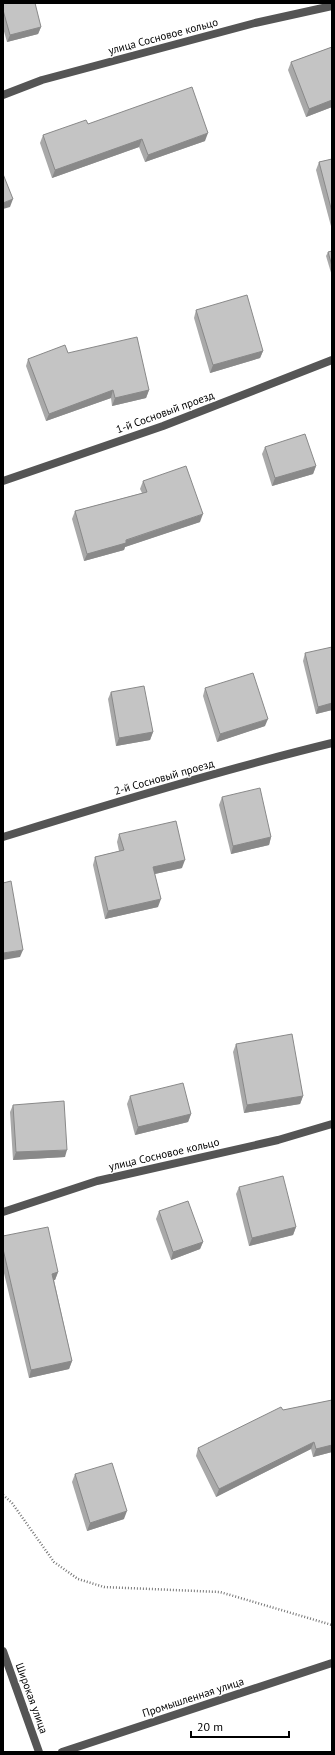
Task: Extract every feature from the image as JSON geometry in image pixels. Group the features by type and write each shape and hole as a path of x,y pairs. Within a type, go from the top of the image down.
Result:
{"street":[{"name":"улица Сосновое кольцо","path":"3,95 42,80 255,23 332,6"},
{"name":"1-й Сосновый проезд","path":"3,481 163,426 332,360"},
{"name":"2-й Сосновый проезд","path":"3,837 128,798 240,766 332,743"},
{"name":"улица Сосновое кольцо","path":"3,1212 97,1181 278,1140 332,1124"},
{"name":"Широкая улица","path":"3,1651 39,1752"},
{"name":"Промышленная улица","path":"62,1752 332,1663"}],"path":[{"path":"3,1495 12,1503 54,1562 78,1579 104,1587 220,1592 332,1625"}],"building":[{"path":"3,3 35,3 41,27 10,35 3,10"},
{"path":"332,47 332,100 309,109 291,62"},
{"path":"192,87 208,133 148,155 142,139 55,170 43,135 86,120 88,124"},
{"path":"332,159 332,212 319,162"},
{"path":"3,174 13,199 3,203"},
{"path":"332,251 332,266 328,252"},
{"path":"247,295 263,351 213,365 196,310"},
{"path":"137,337 149,390 115,398 113,390 49,414 28,359 65,345 68,353"},
{"path":"305,434 316,466 275,478 265,447"},
{"path":"186,466 203,514 126,540 126,543 87,554 75,511 147,492 143,481"},
{"path":"332,647 332,703 318,707 305,653"},
{"path":"253,673 268,719 220,734 205,688"},
{"path":"144,686 153,732 119,738 111,692"},
{"path":"260,788 271,837 233,846 222,797"},
{"path":"176,821 185,860 153,867 161,899 108,911 95,857 124,850 119,834"},
{"path":"11,881 23,950 3,953 3,883"},
{"path":"292,1034 303,1096 247,1105 236,1044"},
{"path":"183,1083 191,1114 138,1127 130,1096"},
{"path":"64,1101 67,1150 16,1152 13,1105"},
{"path":"283,1176 296,1227 252,1238 239,1187"},
{"path":"188,1201 203,1242 173,1252 159,1211"},
{"path":"48,1227 58,1272 52,1274 72,1361 31,1370 3,1249 3,1236"},
{"path":"332,1400 332,1445 316,1449 314,1442 219,1489 198,1448 281,1407 283,1410"},
{"path":"112,1463 127,1511 90,1523 75,1474"}]}
